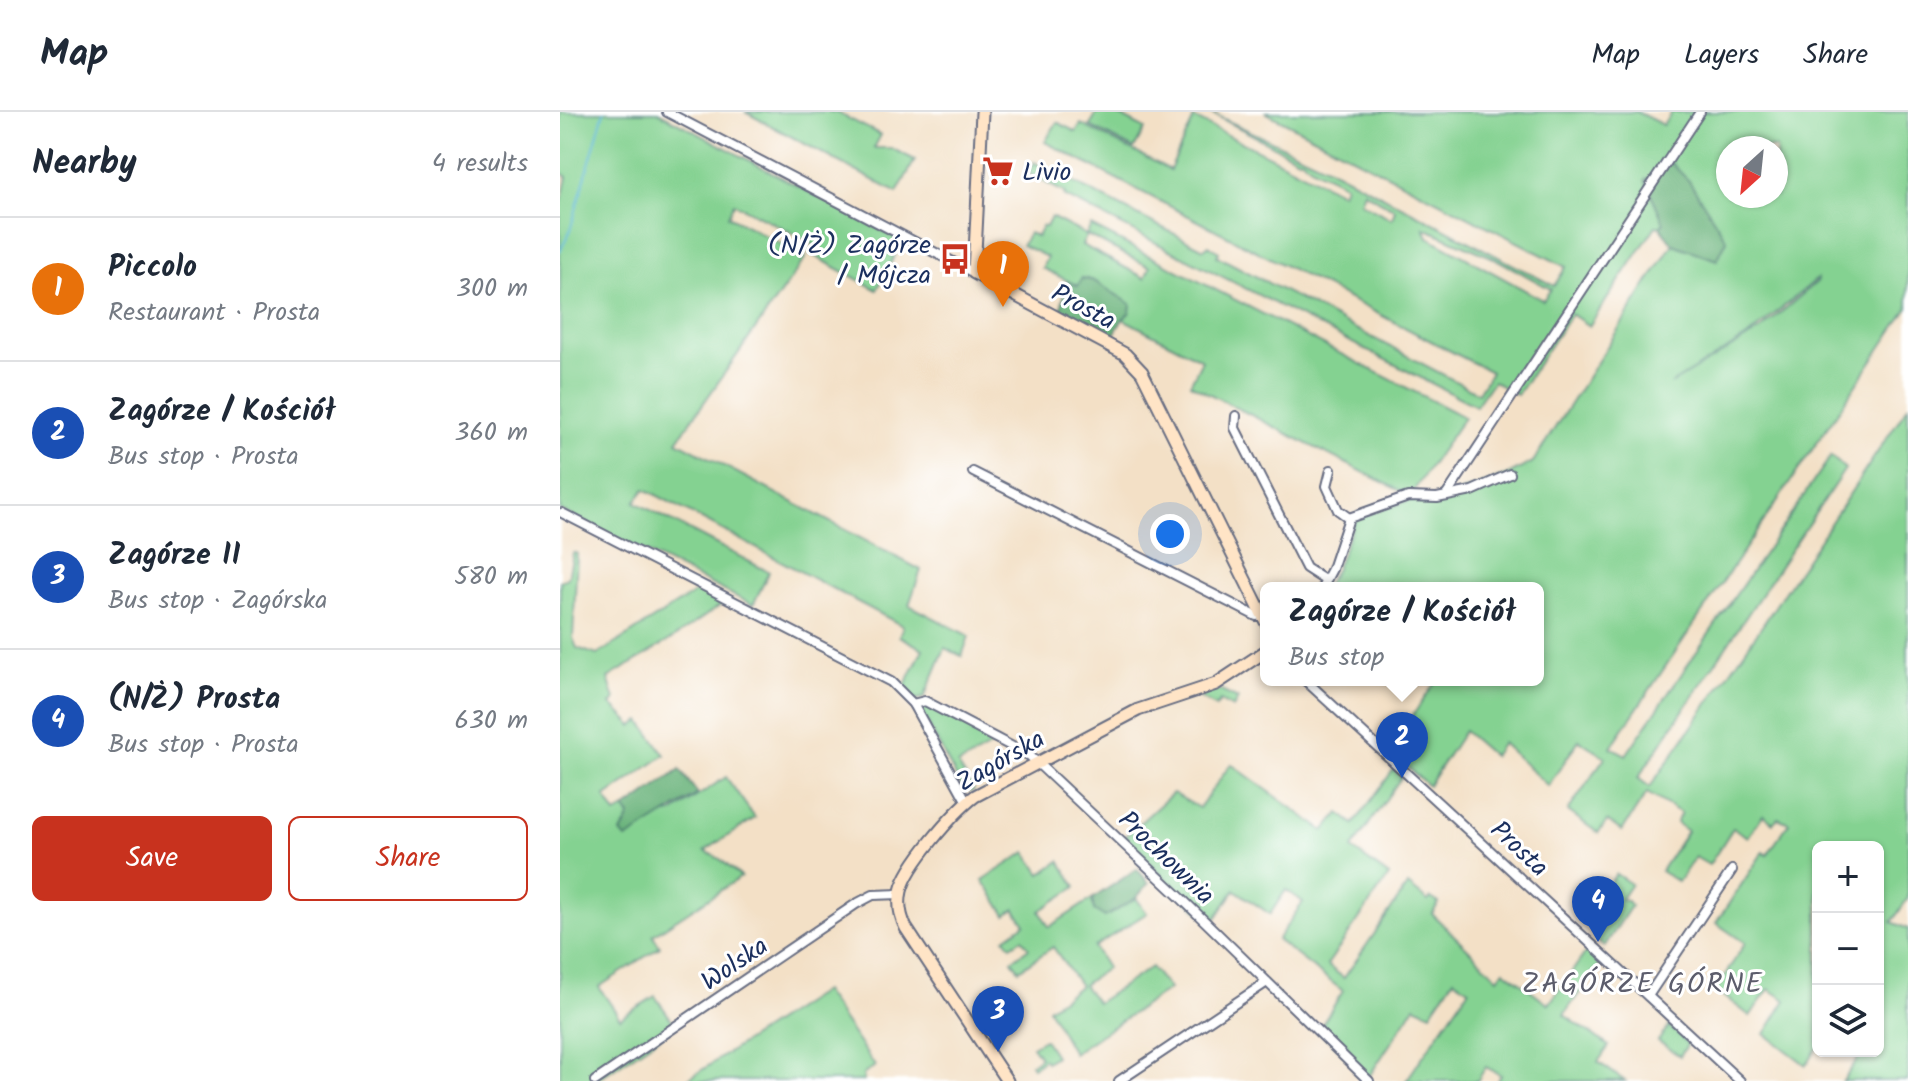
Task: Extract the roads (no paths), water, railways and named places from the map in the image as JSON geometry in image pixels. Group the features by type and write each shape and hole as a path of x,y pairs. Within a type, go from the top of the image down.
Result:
{"street":[{"name":"Prosta","path":"667,112 1102,340 1133,361 1142,372 1260,610"},
{"path":"974,273 982,112"},
{"path":"1446,496 1700,112"},
{"path":"1236,416 1235,428 1306,568 1322,582"},
{"path":"1331,470 1327,486 1338,510 1349,518"},
{"path":"973,472 1260,617"},
{"path":"1325,582 1349,518 1408,497 1446,496 1472,491 1510,474"},
{"name":"Prochownia","path":"561,515 883,677 899,688 913,704 967,802"},
{"name":"Zagórska","path":"900,894 911,869 967,802 1138,710 1216,684 1260,655"},
{"name":"Prosta","path":"1312,686 1740,1081"},
{"name":"Prochownia","path":"913,704 920,701 930,703 1030,756 1369,1081"},
{"path":"1648,996 1732,870"},
{"path":"900,894 901,916 909,935 1007,1081"},
{"name":"Wolska","path":"595,1081 856,904 873,895 900,894"},
{"path":"1119,1081 1267,982"}],"waterway":[{"path":"560,251 569,234 604,112"}],"place":[{"name":"Livio","path":"998,171"},
{"name":"(N/Ż) Zagórze / Mójcza","path":"955,259"},
{"name":"Piccolo","path":"1003,307"},
{"name":"Zagórze / Kościół","path":"1402,778"},
{"name":"(N/Ż) Prosta","path":"1598,942"},
{"name":"Zagórze II","path":"998,1052"}],"district":[{"name":"ZAGÓRZE GÓRNE","path":"1643,982"}]}
